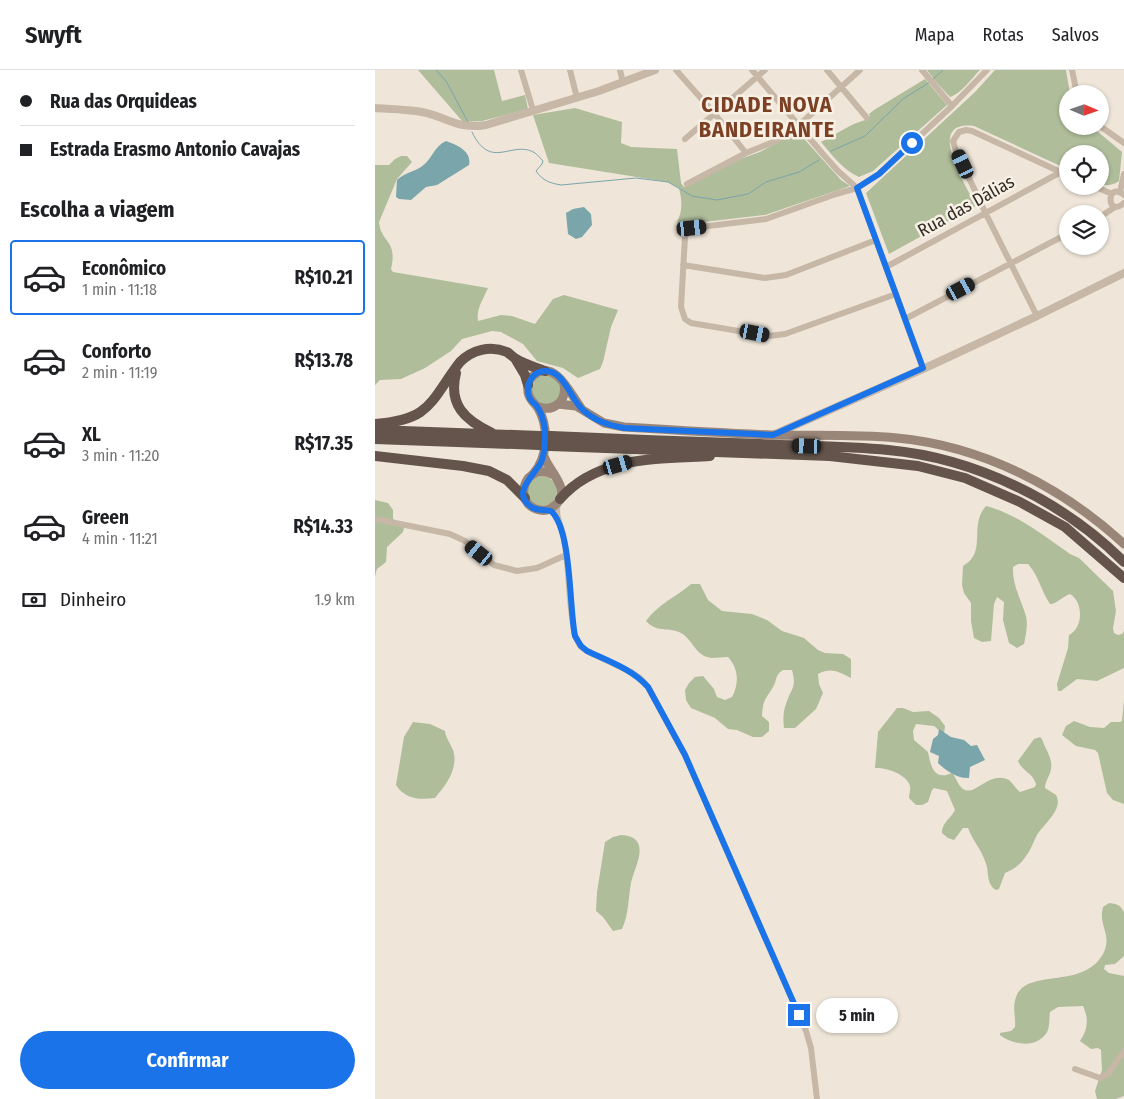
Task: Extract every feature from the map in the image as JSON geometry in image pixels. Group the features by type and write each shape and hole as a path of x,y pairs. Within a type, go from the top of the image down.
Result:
{"highway":[{"path":"375,424 403,420 417,415 429,406 458,365 470,354 483,349 498,349 545,371"},
{"path":"516,359 528,385"},
{"path":"458,365 453,384 454,399 457,405 471,420 497,435"},
{"path":"375,430 497,435 757,452 874,460 918,466 965,478 1020,502 1065,528 1124,578"},
{"path":"375,439 545,438 889,450 954,462 994,477 1041,500 1083,527 1124,562"},
{"path":"559,501 584,478 609,467 628,462 757,452"},
{"path":"375,456 463,466 489,471 507,480 525,498"}],"main road":[{"path":"581,409 557,374 545,371 534,375 528,385 527,390 530,400 537,406 546,409 557,405 571,404 594,418 614,426 773,435 859,435 899,438 954,449 983,458 1032,479 1082,509 1124,544"},
{"path":"544,456 554,476 561,484 562,494 559,501 548,510 534,509 525,498 524,487 540,466 544,456 545,438 557,405 564,395 564,384"},
{"path":"537,406 545,438"},
{"path":"533,474 544,472 554,476"}],"street":[{"path":"521,70 533,110"},
{"path":"570,70 577,98"},
{"path":"620,70 623,83"},
{"path":"375,108 421,112 459,125 475,127 577,98 655,70"},
{"path":"676,70 746,153"},
{"path":"752,70 838,171 857,188 923,368"},
{"path":"685,139 765,70"},
{"path":"827,70 867,118"},
{"path":"687,184 746,153 776,142 799,125 860,70"},
{"path":"922,70 952,106"},
{"path":"896,294 785,334 769,336 691,322 685,318 681,307 685,237 687,231 692,228 766,219 857,188 879,174 952,106 987,70"},
{"path":"1072,70 1075,85"},
{"path":"1037,316 985,212 953,141 959,132 972,131 1059,171"},
{"path":"1109,132 1124,143"},
{"name":"Rua das Dálias","path":"886,266 1059,173"},
{"path":"1109,193 1122,194 1124,174"},
{"path":"1112,194 1110,201 1115,206"},
{"path":"1109,210 1115,206 1124,205"},
{"path":"905,319 1059,238"},
{"path":"683,265 774,278 876,240"},
{"path":"773,435 1037,316 1124,273"},
{"path":"559,501 557,517 566,552 575,636 581,646 587,651 640,678 648,687 685,755 806,1031 811,1048 817,1099"},
{"path":"548,510 557,517"},
{"path":"375,519 449,534 465,541 493,565 517,571 537,568 566,552"},
{"path":"1075,1069 1100,1078 1108,1074 1124,1051"}],"green space":[{"path":"418,70 494,70 502,101 525,95 528,109 482,121 463,122"},
{"path":"927,70 980,70 962,89 950,97"},
{"path":"995,70 1066,70 1068,85 1059,85 1059,135 1102,135 1122,152 1119,181 1109,185 1109,145 1059,145 1059,165 974,126 959,127 952,133 950,143 958,170 976,206 889,254 866,193 975,92"},
{"path":"925,79 947,105 873,171 859,177 853,174 838,162 821,142 850,126 867,120 870,116 869,114 874,110"},
{"path":"575,108 622,122 621,143 631,147 677,149 681,183 684,187 743,158 760,152 796,132 841,180 850,186 765,215 678,225 681,205 679,188 668,182 549,163 533,115"},
{"path":"401,156 407,156 412,162 397,179 379,222 380,229 391,247 393,260 391,269 393,272 488,288 479,308 478,321 501,315 512,316 535,324 553,299 564,295 618,310 611,327 600,369 578,378 563,368 537,361 523,344 501,332 492,331 462,339 451,351 425,368 401,379 380,380 375,385 375,165 389,165"},
{"path":"549,374 562,386 559,399 547,406 534,400 531,387 536,378"},
{"path":"542,476 553,480 557,491 553,502 542,506 531,502 527,491 531,480"},
{"path":"375,500 388,503 393,510 393,519 402,524 404,528 403,532 387,547 386,562 377,569 375,576"},
{"path":"986,506 1009,514 1079,558 1113,591 1116,611 1114,633 1118,635 1124,631 1124,668 1097,681 1077,679 1061,691 1058,691 1057,684 1068,648 1069,635 1077,627 1080,609 1075,598 1070,594 1050,604 1035,573 1028,564 1018,564 1013,567 1015,586 1027,619 1024,644 1017,648 1009,643 1003,620 1004,602 997,597 994,604 991,641 982,642 974,638 971,621 971,603 964,593 962,585 963,566 975,554 978,522"},
{"path":"691,584 700,584 708,600 722,611 752,614 767,620 782,631 804,638 818,650 825,653 843,654 851,659 851,678 839,672 831,671 818,674 819,684 823,693 816,709 795,728 784,728 784,710 794,681 792,670 783,670 777,675 775,683 763,705 762,716 769,722 769,731 762,737 753,737 737,730 728,729 715,718 691,708 686,700 685,690 695,677 703,676 714,689 717,697 725,700 732,697 737,677 734,666 728,657 706,657 698,651 688,638 679,632 654,627 646,621 662,605"},
{"path":"1124,701 1124,804 1113,800 1107,793 1098,753 1095,750 1076,746 1062,735 1066,726 1074,721 1090,727 1104,728 1111,722 1122,721"},
{"path":"897,708 913,712 929,711 939,718 945,726 944,733 934,726 916,724 913,731 914,740 928,752 930,763 937,774 946,775 952,773 966,790 976,788 994,778 1009,780 1020,792 1035,787 1035,780 1018,761 1034,739 1040,737 1042,739 1050,757 1051,765 1045,788 1056,795 1058,800 1057,806 1052,816 1037,835 1024,859 1005,873 999,889 996,890 990,884 983,857 968,828 963,828 954,840 942,833 945,824 955,810 947,791 934,788 928,802 916,805 909,798 910,786 905,778 890,770 875,768 878,732"},
{"path":"413,722 430,724 445,731 453,750 453,770 435,798 413,798 400,790 396,785 404,737"},
{"path":"621,835 631,837 637,841 639,853 622,929 613,931 596,911 597,892 605,842"},
{"path":"1109,903 1118,905 1124,912 1124,956 1115,964 1105,965 1104,969 1109,973 1124,976 1124,1096 1116,1099 1097,1099 1095,1091 1102,1070 1101,1050 1098,1048 1091,1049 1080,1041 1087,1024 1083,1006 1058,1007 1050,1012 1047,1032 1043,1037 1031,1043 1025,1044 1011,1041 1000,1035 1000,1033 1011,1031 1015,1027 1015,1001 1022,988 1032,983 1084,971 1095,964 1106,946 1107,940 1102,914 1103,907"}],"water":[{"path":"446,141 466,152 469,165 437,185 426,187 411,200 396,197 397,180 425,164 439,146"},
{"path":"584,207 591,214 592,225 582,237 576,239 568,234 566,213 573,209"},
{"path":"939,729 951,737 964,740 971,746 977,745 985,760 970,767 969,778 956,776 948,772 938,763 939,756 930,752 933,739 938,735"}],"waterway":[{"path":"436,70 446,81 468,122"},
{"path":"933,79 943,70"},
{"path":"831,151 865,136 903,99 930,82"},
{"path":"472,132 479,144 494,153 518,149 535,153 543,161 536,171 544,179 553,183 561,185 636,178 668,182 692,196 717,200 748,194 766,182 799,172 819,160"}],"district":[{"name":"CIDADE NOVA BANDEIRANTE","path":"767,116"}],"route":[{"path":"799,1015 685,755 648,687 631,672 587,651 581,646 575,636 565,548 557,517 551,511 534,509 527,502 523,493 526,482 537,470 544,456 544,424 537,406 530,400 527,390 530,380 534,375 539,372 551,372 557,374 581,409 594,418 614,426 773,435 923,368 857,188 879,174 912,143"}]}
